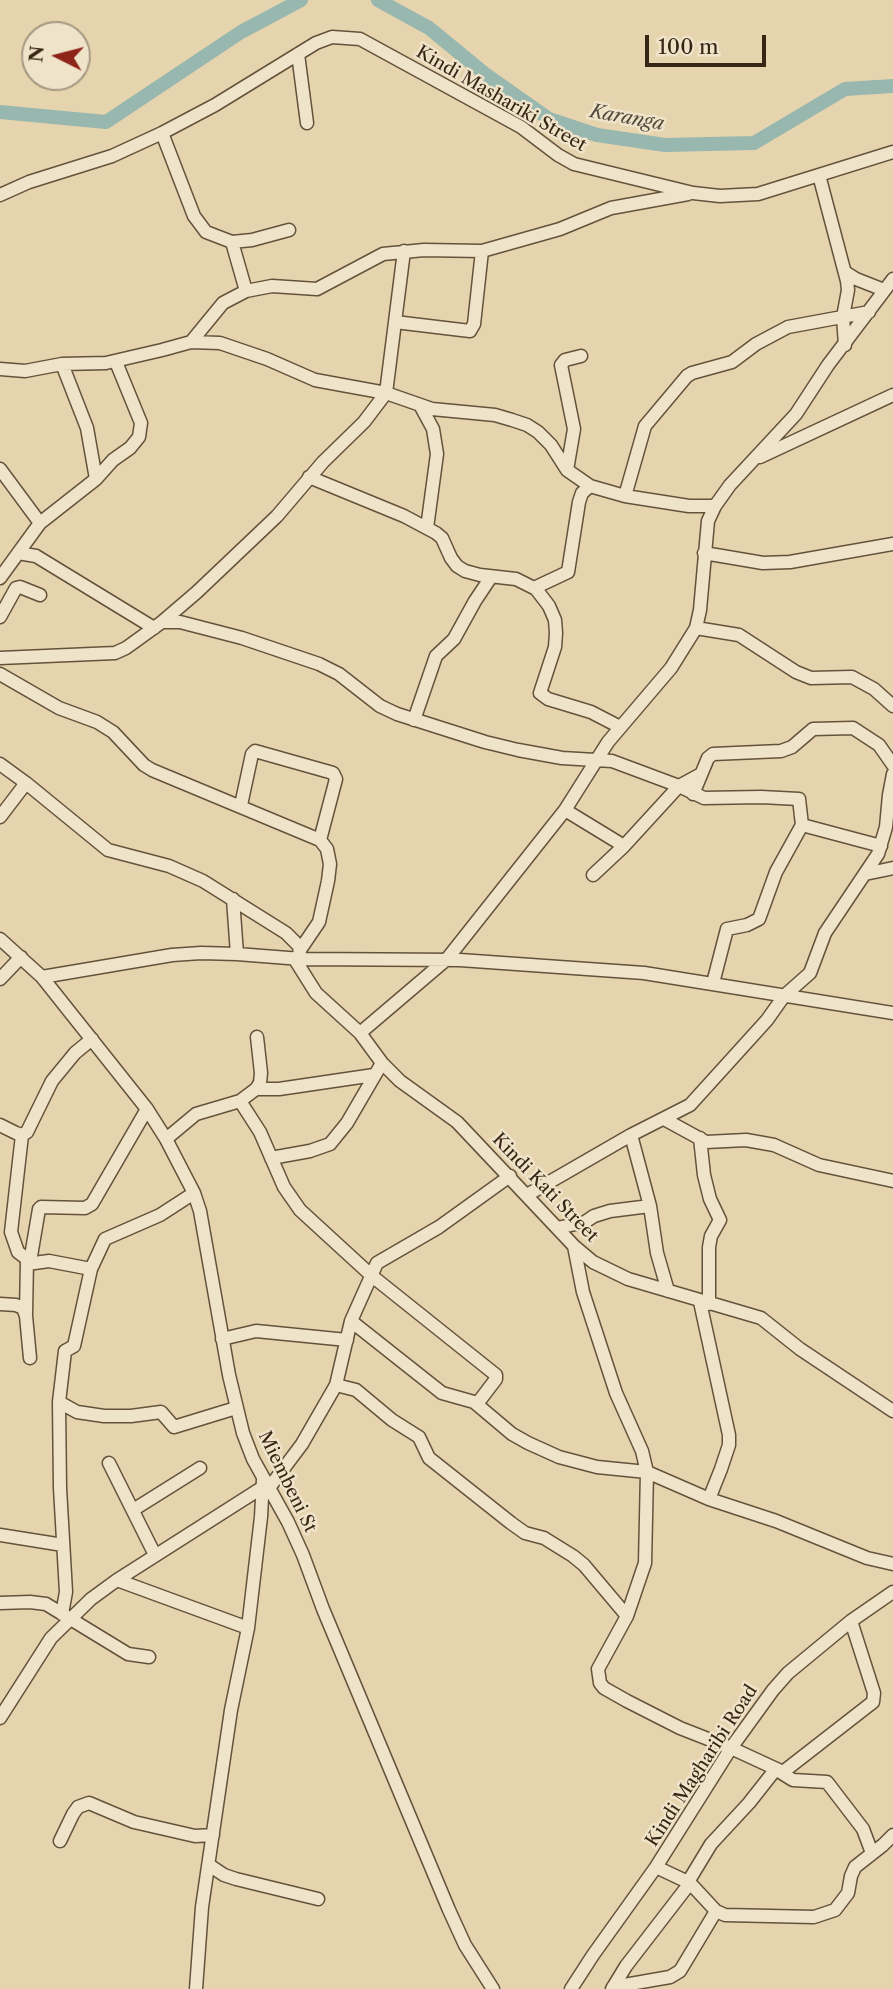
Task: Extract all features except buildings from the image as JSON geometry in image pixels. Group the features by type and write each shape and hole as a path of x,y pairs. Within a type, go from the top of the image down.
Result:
{"street":[{"name":"Kindi Mashariki Street","path":"0,195 29,182 112,156 163,134 298,54 332,37 360,39 521,127 574,164 693,193 720,196 758,194 893,152"},
{"path":"298,54 307,123"},
{"path":"163,134 194,216 206,232 233,243 289,230"},
{"path":"819,175 848,290 843,317 845,345"},
{"path":"191,342 223,303 246,291 272,286 317,289 383,254 404,251 482,251 560,229 611,208 693,193"},
{"path":"233,243 246,291"},
{"path":"0,658 115,653 126,648 197,592 277,516 309,477 364,422 386,393 404,251"},
{"path":"395,322 470,331 474,324 482,251"},
{"path":"360,1033 447,959 565,810 620,727 671,668 696,628 708,521 715,506 730,485 796,414 828,365 889,288 856,279 845,272"},
{"path":"625,496 645,426 687,376 732,362 756,344 788,327 869,312"},
{"path":"0,369 25,371 62,364 116,362 191,342 220,343 267,359 315,380 386,393 445,411 495,415 527,425 551,445 567,470 590,486 625,496 689,506 715,506"},
{"path":"567,470 574,429 561,365 565,360 580,356"},
{"path":"0,578 5,561 18,553 40,523 96,479 113,460 137,442 141,431 136,411 116,362"},
{"path":"62,364 87,428 96,479"},
{"path":"753,461 893,395"},
{"path":"420,405 436,438 437,454 427,528"},
{"path":"0,469 40,523"},
{"path":"309,477 427,528 442,538 457,566 491,577 516,579 534,588 549,606 555,620 556,634 555,647 540,693 548,699 591,712 620,727"},
{"path":"534,588 568,572 579,502 590,486"},
{"path":"404,516 431,500"},
{"path":"704,553 763,563 790,562 893,544"},
{"path":"18,553 36,556 158,625 180,622 205,628 319,664 339,674 397,715 485,743 562,758 612,761 710,799 799,799 802,825 776,872 759,919 747,925 727,929 713,983"},
{"path":"414,720 436,656 454,639 491,577"},
{"path":"0,617 16,588 40,595"},
{"path":"696,628 739,635 796,672 811,678 852,677 874,689 893,706"},
{"path":"0,674 59,708 97,722 113,732 152,770 320,840 327,849 330,863 328,881 319,922 298,956"},
{"path":"693,794 708,758 713,754 782,751 792,747 813,729 848,727 879,745 893,765"},
{"path":"241,805 253,752 258,751 333,773 336,779 320,840"},
{"name":"Kindi Kati Street","path":"0,764 108,850 169,866 203,881 286,933 296,942 298,956 316,993 360,1033 382,1063 400,1080 457,1122 574,1246 593,1262 668,1291 761,1318 800,1349 893,1411"},
{"path":"593,876 678,786 701,774"},
{"path":"809,999 810,973 825,933 879,850 886,827 888,795 893,774"},
{"path":"0,817 26,783"},
{"path":"565,810 624,846"},
{"path":"802,825 879,850 891,870 865,874"},
{"path":"233,899 237,954"},
{"name":"Miembeni St","path":"0,939 42,977 146,1109 166,1139 194,1193 200,1210 236,1408 253,1459 303,1555 327,1620 440,1890 465,1945 493,1989"},
{"path":"42,977 172,955 447,959 644,973 893,1013"},
{"path":"0,979 20,957"},
{"path":"527,1195 631,1135 690,1105 767,1020 784,996 810,973"},
{"path":"166,1139 196,1114 240,1101 256,1089 261,1073 257,1037"},
{"path":"28,1263 26,1257 18,1252 14,1245 11,1232 22,1135 30,1126 41,1100 62,1067 92,1039"},
{"path":"271,1158 310,1151 330,1144 347,1123 382,1063"},
{"path":"256,1089 279,1089 374,1075"},
{"path":"240,1101 260,1132 285,1187 300,1210 372,1276 496,1375 496,1379 477,1404"},
{"path":"30,1358 26,1314 28,1263 39,1209 85,1208 92,1204 146,1109"},
{"path":"664,1119 713,1142 746,1140 774,1145 819,1165 893,1181"},
{"path":"0,1125 22,1135"},
{"path":"631,1135 650,1206 657,1253 668,1291"},
{"path":"700,1138 704,1175 710,1199 720,1220 709,1247 704,1303 729,1435 729,1445 709,1499"},
{"path":"0,1718 66,1617 117,1580 265,1485 296,1454 336,1385 351,1321 381,1260 439,1227 510,1176"},
{"path":"66,1617 59,1402 65,1351 74,1346 91,1269 108,1236 160,1215 194,1193"},
{"path":"557,1228 585,1222 610,1211 650,1206"},
{"path":"574,1246 583,1292 617,1393 642,1451 647,1472 645,1563 627,1616 598,1669 600,1683 627,1701 680,1728 731,1748 793,1780 823,1781 833,1788 863,1829 872,1853"},
{"path":"28,1263 49,1261 91,1269"},
{"path":"0,1304 16,1305 23,1308 26,1314"},
{"path":"351,1321 442,1393 470,1400 512,1434 559,1457 597,1467 647,1472 709,1499 776,1521 867,1558 893,1564"},
{"path":"222,1339 256,1331 347,1340"},
{"path":"336,1385 356,1390 392,1420 419,1437 429,1458 511,1523 525,1533 544,1538 573,1556 584,1565 627,1616"},
{"path":"59,1402 77,1412 96,1415 161,1412 174,1427 236,1408"},
{"path":"109,1463 155,1555"},
{"path":"133,1510 200,1468"},
{"path":"196,1989 202,1907 231,1710 248,1628 265,1485"},
{"path":"0,1535 63,1545"},
{"path":"117,1580 248,1628"},
{"name":"Kindi Magharibi Road","path":"571,1989 656,1867 731,1748 788,1673 851,1621 893,1592"},
{"path":"0,1603 46,1604 128,1654 149,1657"},
{"path":"613,1988 633,1956 689,1883 711,1844 777,1771 791,1767 873,1702 874,1693 851,1621"},
{"path":"61,1841 78,1807 89,1802 134,1822 195,1836 213,1835"},
{"path":"656,1867 689,1883 716,1911 725,1915 807,1918 830,1913 846,1897 855,1867 893,1835"},
{"path":"209,1866 236,1879 318,1899"},
{"path":"613,1988 670,1977 680,1971 716,1911"}],"waterway":[{"name":"Karanga","path":"0,112 106,122 241,32 301,0"},
{"name":"Karanga","path":"378,0 429,28 485,74 549,119 597,135 665,145 754,143 845,89 893,86"}]}
